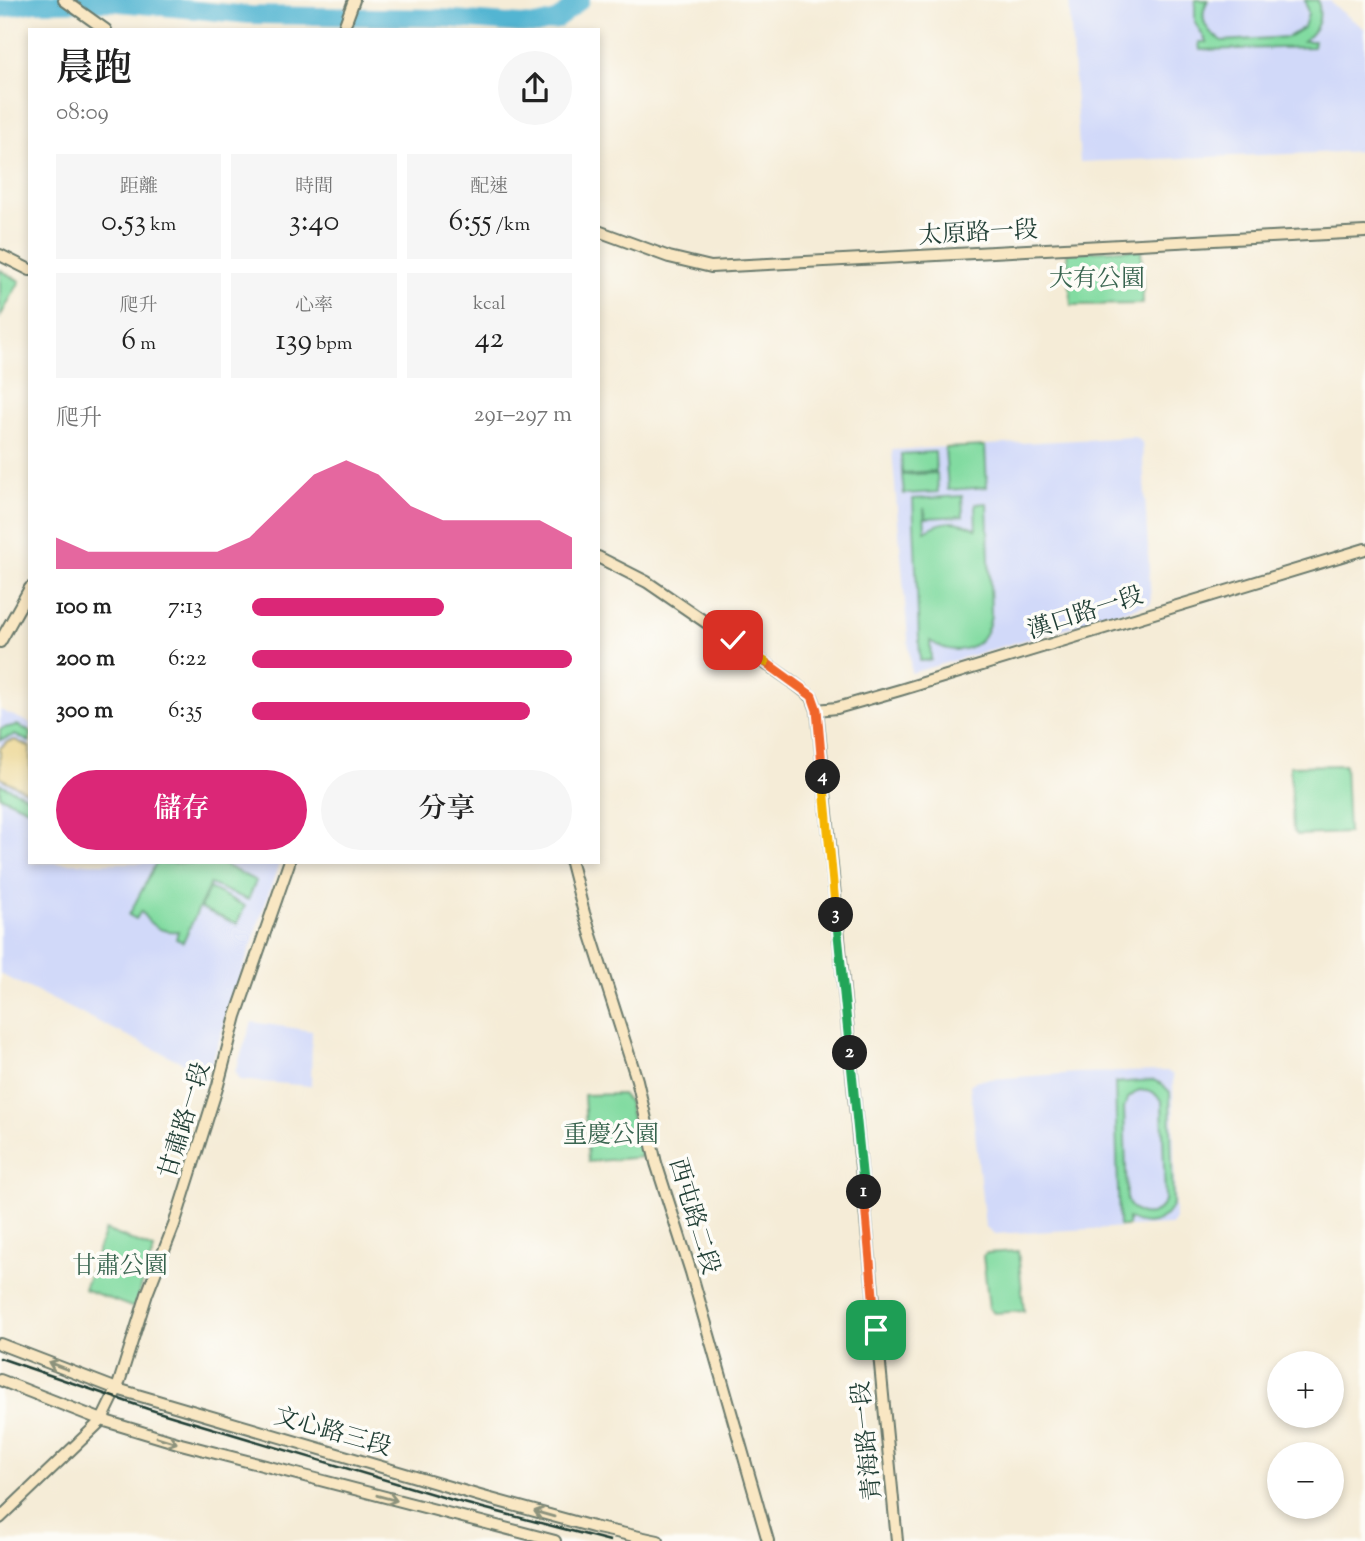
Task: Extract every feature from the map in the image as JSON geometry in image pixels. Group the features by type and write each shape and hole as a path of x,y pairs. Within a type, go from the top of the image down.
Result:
{"street":[{"path":"64,0 103,28"},
{"path":"344,28 354,0"},
{"name":"太原路一段","path":"600,233 668,257 710,267 1365,232"},
{"path":"0,255 28,269"},
{"name":"漢口路一段","path":"817,710 837,708 900,691 1365,549"},
{"path":"600,558 647,582 790,680 812,696 817,710"},
{"path":"0,642 28,592"},
{"name":"青海路一段","path":"817,710 897,1541"},
{"name":"甘肅路一段","path":"102,1420 117,1389 147,1294 174,1226 218,1085 236,1016 289,864"},
{"name":"西屯路二段","path":"571,864 637,1080 656,1163 695,1284 768,1541"},
{"name":"文心路三段","path":"0,1344 117,1389 469,1493 593,1527 658,1541"},
{"name":"文心路三段","path":"0,1380 102,1420 181,1444 555,1541"},
{"path":"0,1518 102,1420"}],"shaded area":[{"path":"1069,0 1330,0 1365,29 1365,151 1080,162"},
{"path":"1134,437 1142,442 1151,603 911,673 892,450"},
{"path":"0,710 28,722 28,864 279,864 209,1070 200,1071 0,974"},
{"path":"252,1022 312,1031 311,1086 239,1080 235,1072"},
{"path":"1167,1071 1173,1075 1175,1219 1171,1225 994,1234 985,1226 970,1085 977,1080 1077,1073"}],"green space":[{"path":"1195,0 1208,0 1204,13 1205,24 1211,33 1222,41 1288,37 1304,27 1308,14 1305,0 1318,0 1318,23 1303,41 1314,41 1313,47 1200,50 1199,42 1207,42 1195,23"},
{"name":"大有公園","path":"1141,249 1143,304 1071,305 1067,252"},
{"path":"0,270 20,281 0,317"},
{"path":"985,446 987,487 948,490 945,448"},
{"path":"935,452 936,471 902,473 901,454"},
{"path":"937,473 938,492 904,494 902,475"},
{"path":"962,496 963,516 926,518 924,508 925,531 950,522 976,529 975,504 987,503 991,614 988,626 977,643 961,650 930,641 931,660 920,661 913,499"},
{"path":"17,725 28,730 28,741 15,735 0,740 0,729"},
{"path":"1345,765 1348,833 1297,835 1293,830 1290,766"},
{"path":"0,784 28,797 28,809 0,796"},
{"path":"155,864 222,864 256,881 248,900 210,884 183,942 176,939 178,931 166,931 156,927 141,911 136,919 129,915"},
{"path":"209,888 245,906 237,924 200,908"},
{"path":"1153,1080 1170,1092 1173,1204 1165,1216 1154,1223 1142,1223 1128,1218 1128,1226 1119,1226 1115,1083","holes":["1139,1090 1153,1092 1162,1101 1165,1201 1157,1211 1146,1215 1136,1211 1127,1201 1124,1108 1127,1099"]},
{"name":"重慶公園","path":"622,1094 628,1101 642,1157 588,1162 584,1095"},
{"name":"甘肅公園","path":"105,1230 154,1249 134,1308 84,1289"},
{"path":"1018,1251 1024,1311 994,1313 989,1308 983,1256 987,1253"}],"sand":[{"path":"15,740 28,746 28,792 0,778 0,748"}],"waterway":[{"path":"0,9 35,3 109,2 250,15 440,18 536,25 557,20 581,0"}],"railway":[{"path":"0,1358 148,1409 456,1501 610,1541"}],"route":[{"path":"733,640 812,696 817,710 876,1330"}]}
